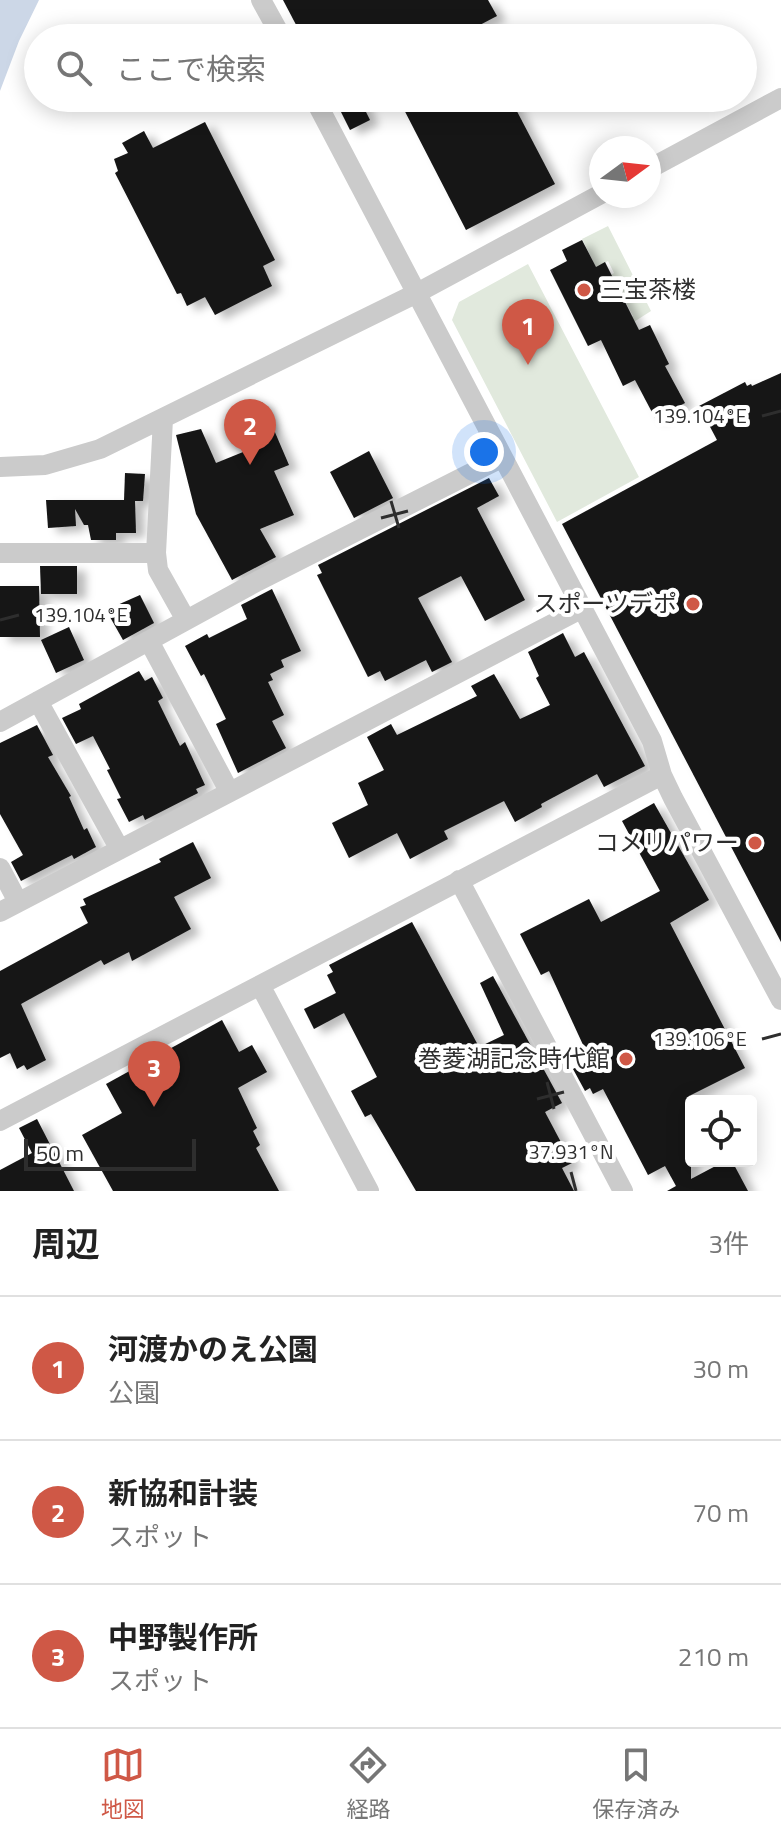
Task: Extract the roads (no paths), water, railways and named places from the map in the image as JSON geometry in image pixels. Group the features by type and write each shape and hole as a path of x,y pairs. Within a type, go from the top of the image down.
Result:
{"street":[{"path":"261,0 274,24"},
{"path":"757,111 781,98"},
{"path":"321,112 652,741 662,775 781,1000"},
{"path":"661,163 755,112"},
{"path":"0,467 45,465 100,449 417,293 589,200"},
{"path":"163,419 156,553 158,570 186,620"},
{"path":"0,722 186,620 501,458"},
{"path":"0,553 156,553"},
{"path":"0,868 9,907 581,609"},
{"path":"149,641 229,791"},
{"path":"38,701 119,848"},
{"path":"1,1118 662,775"},
{"path":"459,880 623,1191"},
{"path":"260,985 369,1191"}],"water":[{"path":"0,0 39,0 27,24 24,24 0,91"}],"place":[{"name":"三宝茶楼","path":"584,290"},
{"name":"河渡かのえ公園","path":"528,365"},
{"name":"新協和計装","path":"250,465"},
{"name":"スポーツデポ","path":"693,604"},
{"name":"コメリパワー","path":"755,843"},
{"name":"巻菱湖記念時代館","path":"626,1059"},
{"name":"中野製作所","path":"154,1107"}]}
